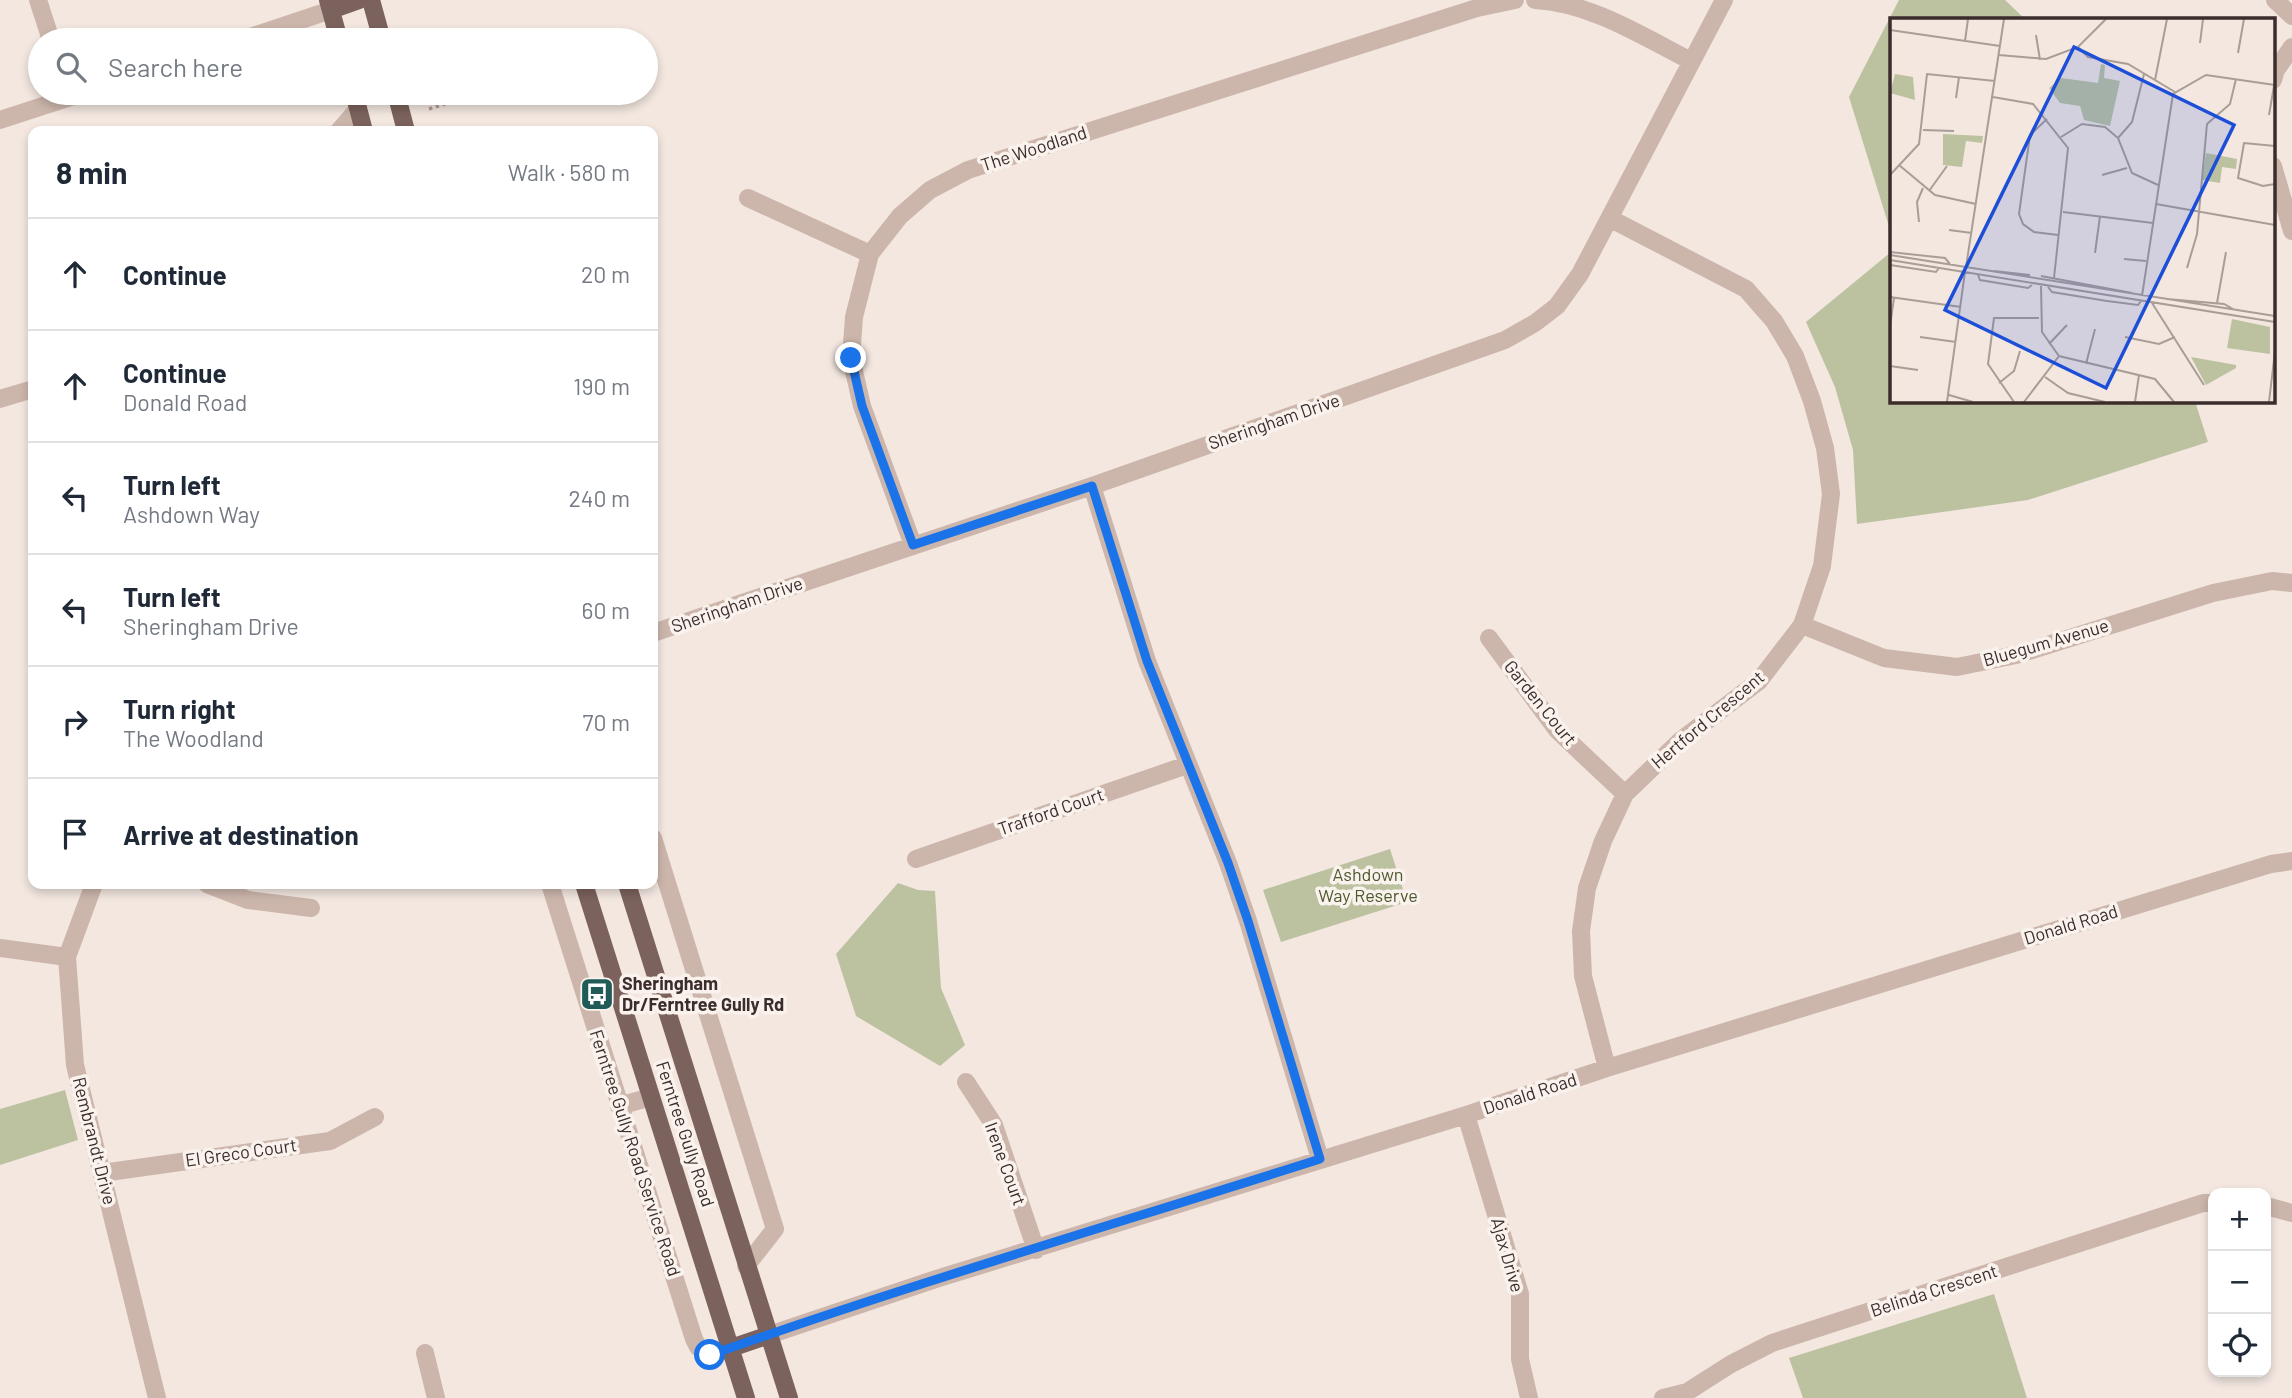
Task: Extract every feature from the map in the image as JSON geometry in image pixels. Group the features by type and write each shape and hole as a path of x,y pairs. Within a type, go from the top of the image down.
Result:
{"main road":[{"path":"336,28 329,5 359,0"},
{"path":"371,0 379,28"},
{"path":"357,105 364,126"},
{"path":"399,105 405,126"},
{"name":"Ferntree Gully Road","path":"586,889 746,1398"},
{"name":"Ferntree Gully Road","path":"629,889 789,1398"},
{"path":"731,1348 769,1335"}],"street":[{"path":"38,0 47,28"},
{"name":"The Woodland","path":"913,545 862,406 851,358 854,317 870,254 900,216 930,190 968,170 1477,8 1515,0"},
{"path":"1535,0 1554,1 1588,10 1691,61"},
{"name":"Sheringham Drive","path":"658,631 1092,486 1505,340 1535,323 1557,306 1580,274 1724,0"},
{"path":"2275,0 2292,16"},
{"path":"271,28 329,5"},
{"path":"2274,77 2292,47"},
{"path":"0,120 43,105"},
{"path":"341,126 354,105"},
{"path":"2274,169 2292,231"},
{"path":"748,198 870,254"},
{"name":"Hertford Crescent","path":"1607,1068 1583,976 1581,931 1587,888 1599,853 1625,794 1680,741 1759,681 1802,625 1822,566 1831,494 1825,448 1812,401 1795,356 1774,321 1746,289 1611,219"},
{"path":"0,399 28,391"},
{"path":"1092,486 1147,661 1228,863 1248,921 1320,1159"},
{"name":"Bluegum Avenue","path":"1802,625 1884,658 1957,667 2016,655 2213,593 2272,581 2292,583"},
{"name":"Garden Court","path":"1489,638 1558,730 1625,794"},
{"name":"Trafford Court","path":"916,859 1187,765"},
{"path":"658,854 775,1229 746,1266"},
{"name":"Donald Road","path":"769,1335 936,1279 1466,1115 1607,1068 2271,864 2292,861"},
{"name":"Rembrandt Drive","path":"92,889 67,957 75,1065 157,1398"},
{"path":"220,889 248,900 311,908"},
{"name":"Ferntree Gully Road Service Road","path":"552,889 694,1339 698,1347 710,1355 731,1348"},
{"path":"0,948 67,957"},
{"name":"Irene Court","path":"966,1082 994,1125 1036,1250"},
{"path":"619,1106 651,1097"},
{"name":"Ajax Drive","path":"1466,1115 1520,1294 1520,1359 1529,1398"},
{"name":"El Greco Court","path":"102,1173 330,1141 375,1116"},
{"name":"Belinda Crescent","path":"1663,1398 1687,1392 1731,1364 1772,1343 2208,1203"},
{"path":"2271,1207 2292,1213"},
{"path":"425,1353 436,1398"}],"path":[{"path":"429,109 442,105"}],"green space":[{"path":"1899,0 2005,0 2024,18 1890,18 1890,230 1849,97"},
{"path":"1890,253 1890,402 2195,402 2208,442 2028,500 1857,524 1853,450 1835,387 1806,322"},
{"name":"Ashdown Way Reserve","path":"1390,849 1407,902 1281,942 1263,890"},
{"path":"898,883 918,890 935,891 941,988 965,1045 940,1066 856,1016 836,954"},
{"path":"65,1090 78,1140 0,1165 0,1109"},
{"path":"1994,1294 2027,1398 1803,1398 1789,1358"}],"place":[{"name":"Sheringham Dr/Ferntree Gully Rd","path":"597,994"}],"route":[{"path":"710,1355 936,1279 1036,1250 1320,1159 1248,921 1228,863 1147,661 1092,486 913,545 862,406 851,358"}]}
